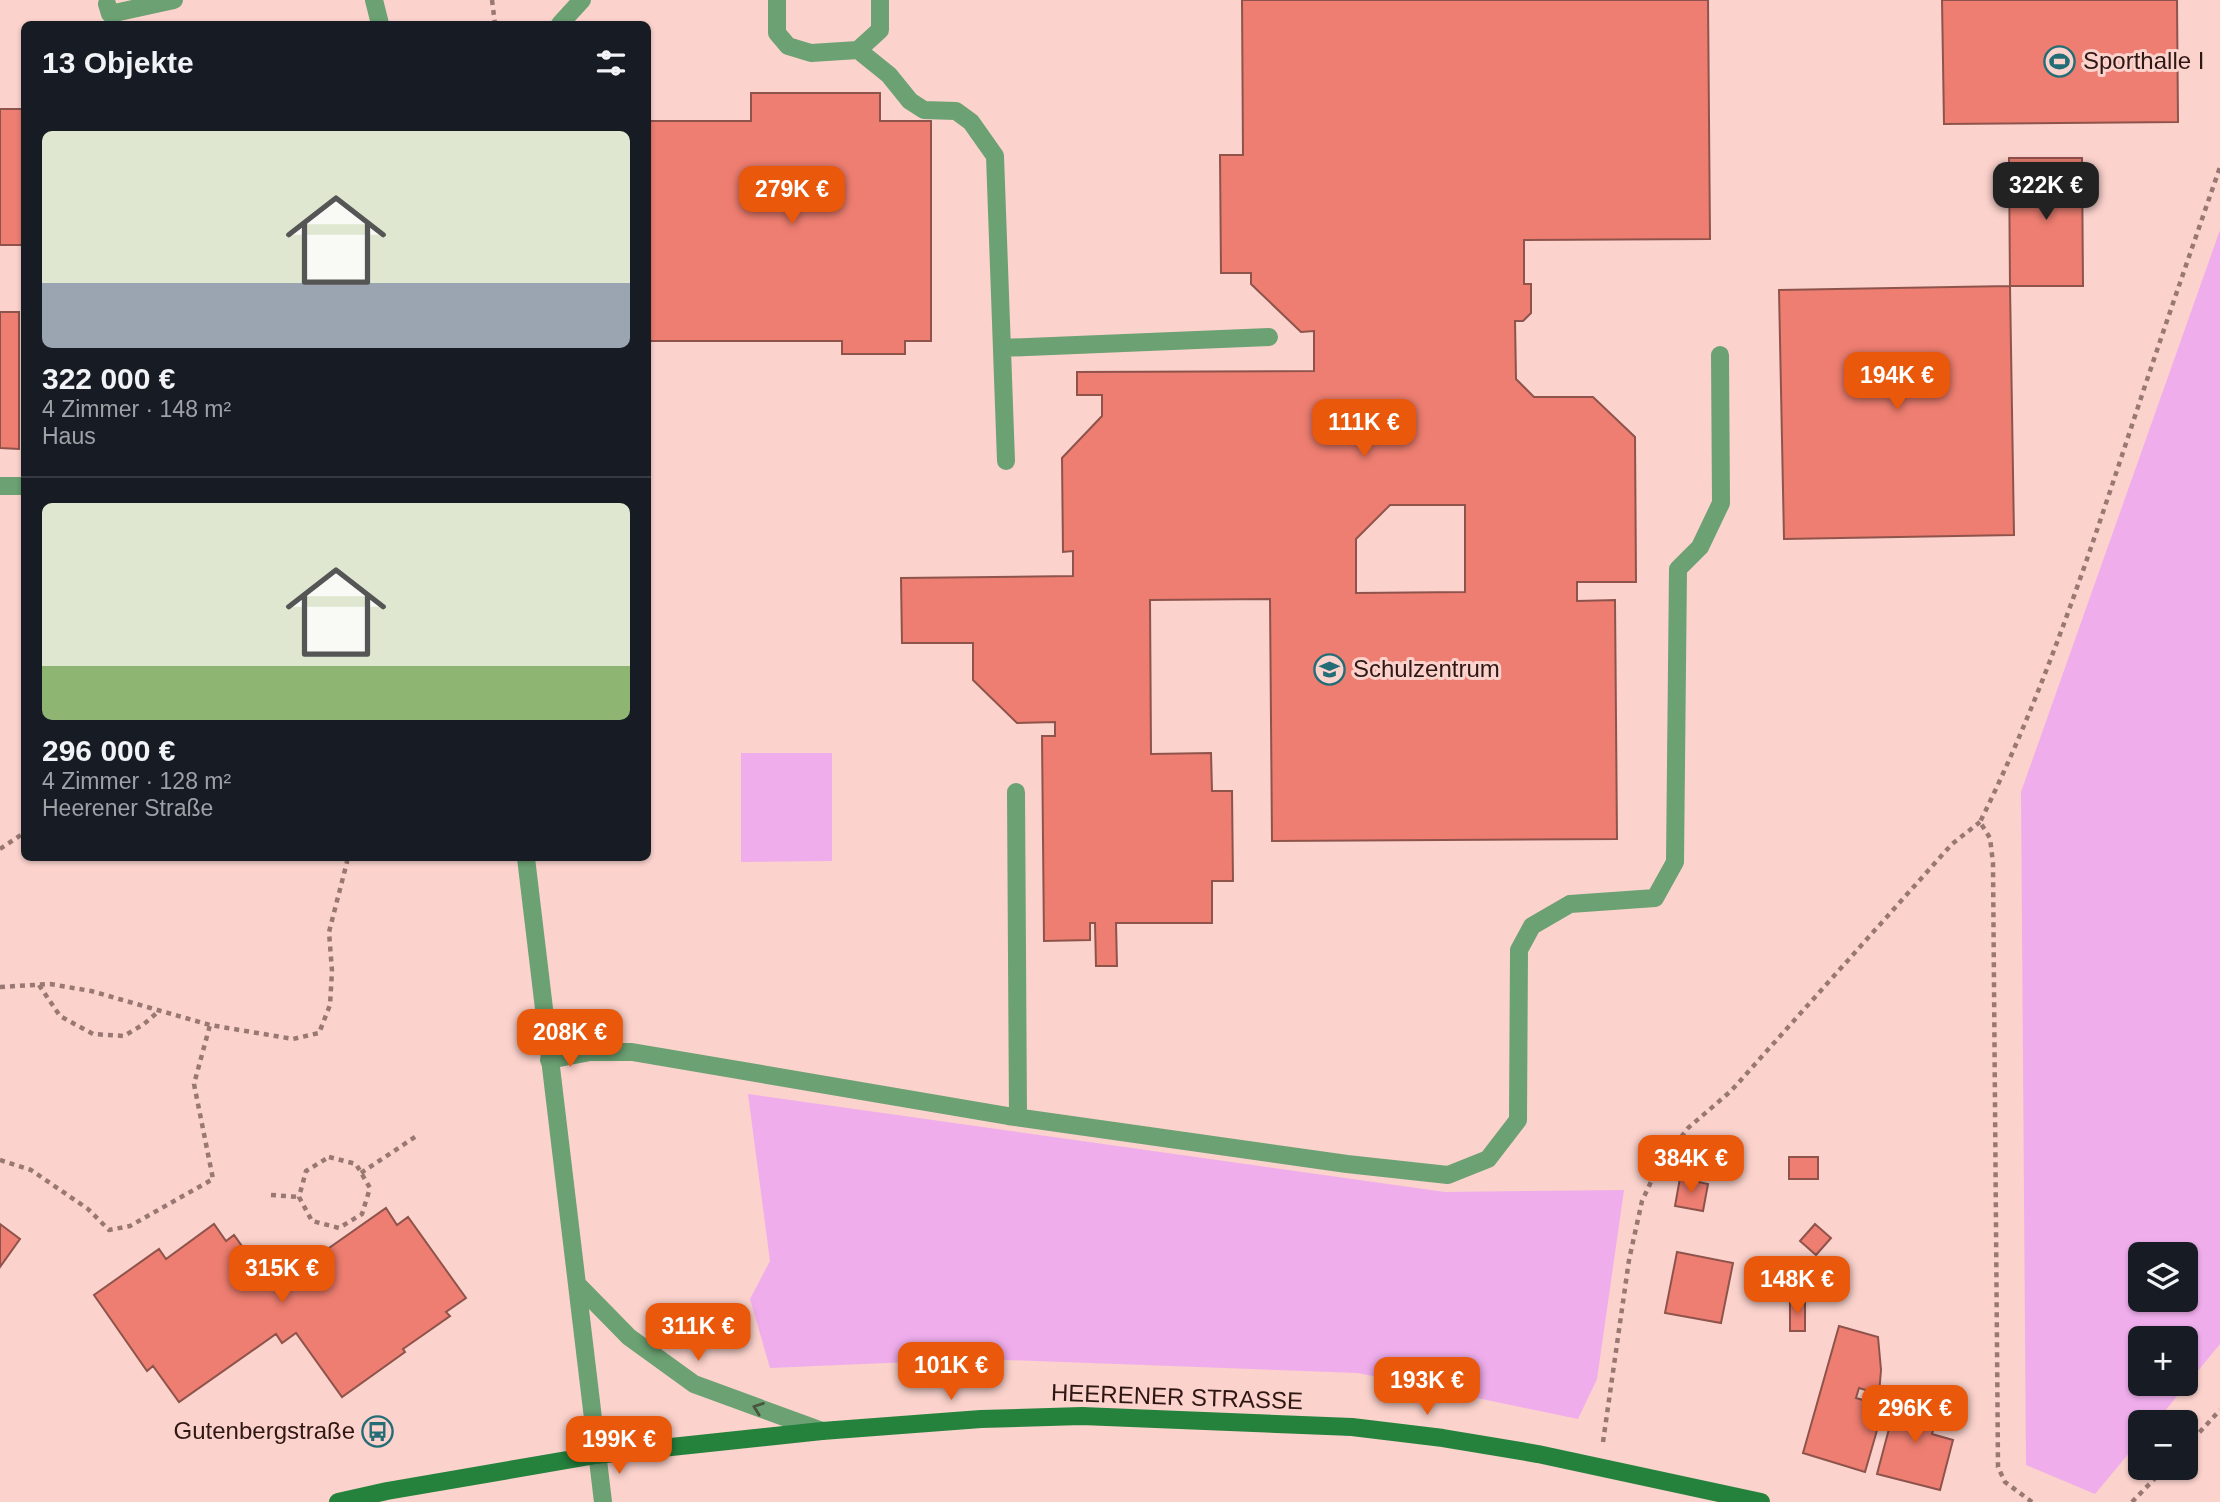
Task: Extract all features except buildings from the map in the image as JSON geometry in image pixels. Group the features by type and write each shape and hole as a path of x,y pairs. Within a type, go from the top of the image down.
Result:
{"main road":[{"name":"HEERENER STRASSE","path":"340,1502 387,1491 596,1455 981,1419 1082,1416 1352,1427 1443,1438 1599,1467 1761,1502"}],"street":[{"path":"107,4 110,14 174,0"},
{"path":"374,0 379,21"},
{"path":"563,21 582,0"},
{"path":"777,0 777,33 788,46 811,53 858,50 880,30 880,0"},
{"path":"858,50 889,75 909,101 923,110 956,111 971,122 995,156 1006,461"},
{"path":"1002,348 1269,337"},
{"path":"549,1060 590,1052 632,1052 1018,1117 1347,1164 1448,1175 1488,1159 1518,1120 1519,950 1532,926 1570,904 1655,898 1675,862 1678,569 1700,547 1721,503 1720,355"},
{"path":"0,486 21,486"},
{"path":"1016,792 1018,1117"},
{"path":"526,861 603,1502"},
{"path":"578,1285 629,1337 694,1384 822,1432"}],"path":[{"path":"492,0 495,21"},
{"path":"1599,1467 1629,1260 1642,1201 1658,1167 1688,1128 1731,1091 1952,844 1980,822 2000,782 2043,679 2096,533 2220,167"},
{"path":"1980,822 1990,838 1993,863 1998,1467 2005,1482 2032,1502"},
{"path":"0,849 21,835"},
{"path":"0,987 50,984 91,991 210,1026 293,1039 319,1033 330,1005 330,932 346,861"},
{"path":"38,985 60,1016 93,1034 124,1036 159,1011"},
{"path":"0,1160 31,1170 88,1209 109,1230 130,1226 214,1179 194,1084 210,1026"},
{"path":"361,1173 418,1135"},
{"path":"330,1157 356,1164 370,1188 362,1214 339,1228 312,1221 299,1197 306,1171 330,1157"},
{"path":"271,1195 299,1197"},
{"path":"2198,1434 2220,1410"},
{"path":"2132,1502 2153,1480"}],"shaded area":[{"path":"2220,230 2220,1344 2198,1371 2198,1326 2128,1326 2128,1396 2177,1396 2166,1410 2128,1410 2128,1454 2095,1494 2026,1465 2021,792"},
{"path":"741,753 832,753 832,861 741,862"},
{"path":"748,1094 1445,1192 1624,1190 1597,1379 1578,1419 1358,1373 980,1359 770,1368 750,1299 770,1261"}],"place":[{"name":"Sporthalle I","path":"2060,61"},
{"name":"Schulzentrum","path":"1330,669"},
{"name":"Gutenbergstraße","path":"378,1431"}]}
